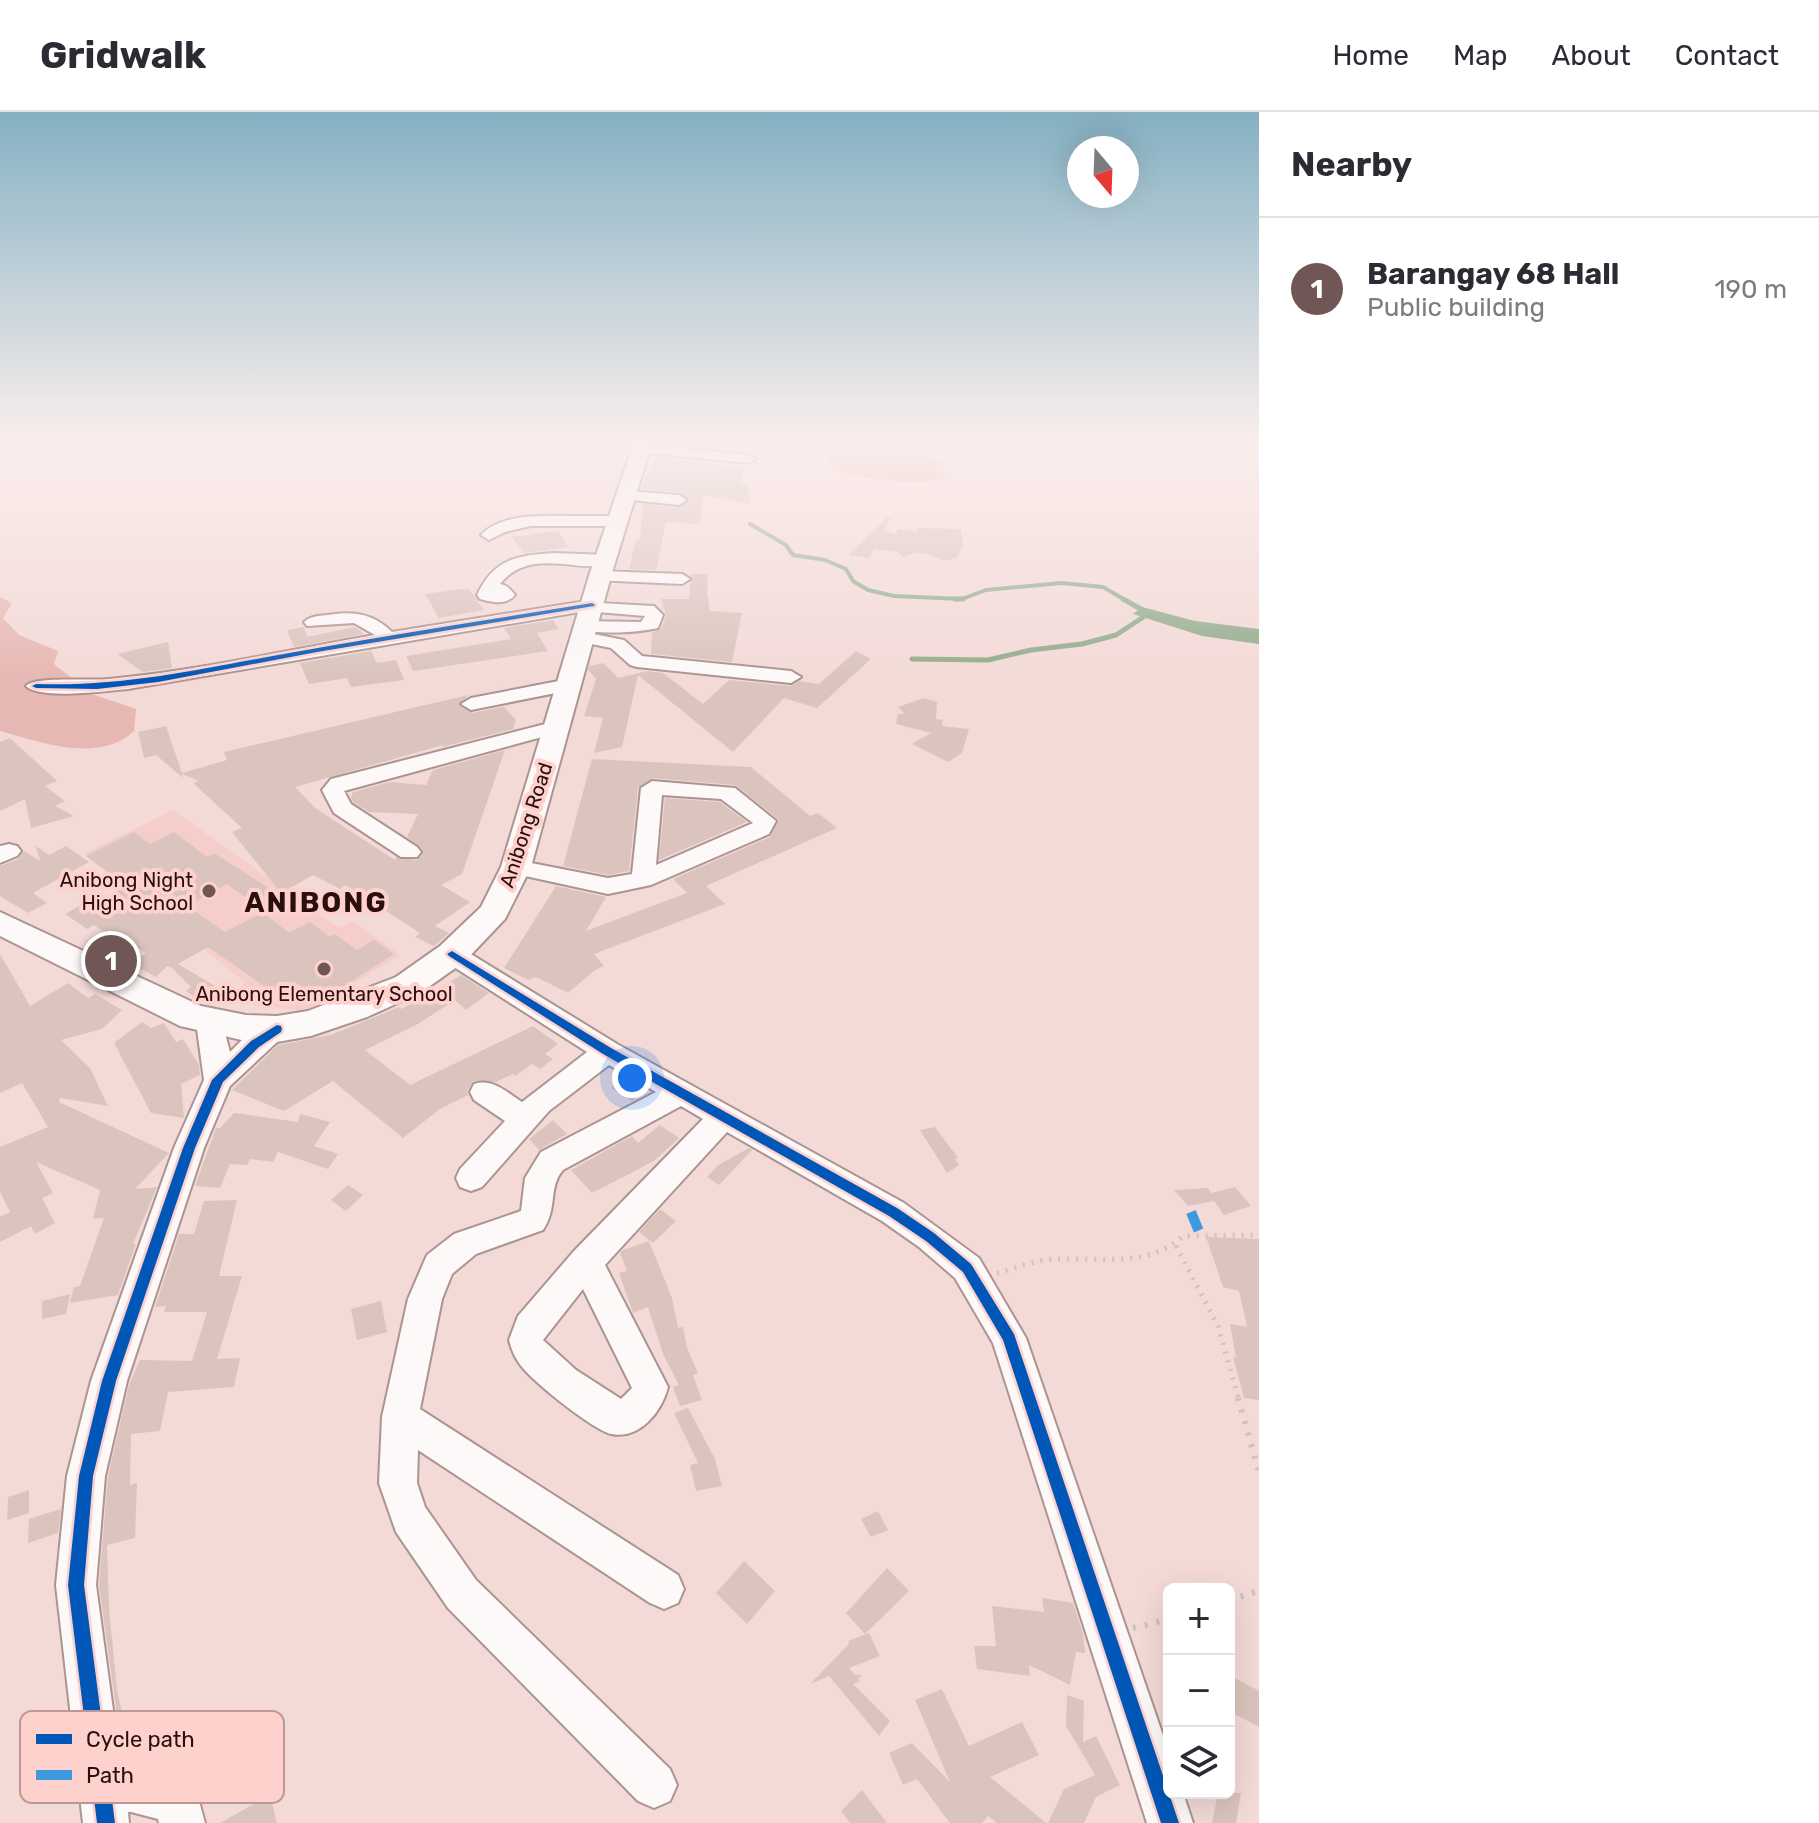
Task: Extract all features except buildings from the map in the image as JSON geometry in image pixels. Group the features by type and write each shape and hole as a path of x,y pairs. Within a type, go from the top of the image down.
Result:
{"main road":[{"name":"Anibong Road","path":"0,923 193,1017 210,1022 277,1029 311,1023 408,985 452,954 494,912 516,867 619,521"}],"street":[{"path":"489,535 497,528 532,521 566,529 619,521"},
{"path":"490,587 489,580 499,572 536,558 555,555 603,568 682,579"},
{"path":"313,622 363,618 378,626 388,638"},
{"path":"36,686 90,688 142,683 388,638 588,619 637,661 791,677"},
{"path":"471,704 569,685"},
{"path":"409,852 342,808 333,790 339,784 557,727"},
{"path":"516,867 608,886 643,880 761,829 765,821 727,793 652,788 643,880"},
{"path":"452,954 607,1051 893,1212 967,1268 1009,1338 1170,1823"},
{"path":"210,1022 218,1080"},
{"path":"92,1711 76,1585 86,1476 109,1381 189,1148 218,1080 255,1044 277,1029"},
{"path":"471,1178 523,1118 607,1051"},
{"path":"484,1092 523,1118"},
{"path":"654,1785 462,1594 410,1518 398,1483 400,1417 425,1299 439,1265 465,1244 532,1221 538,1207 537,1183 543,1169 552,1161 682,1092"},
{"path":"586,1261 650,1387 647,1398 634,1411 622,1417 613,1417 542,1364 526,1340 530,1327 586,1261 724,1116"},
{"path":"400,1417 664,1589"},
{"path":"178,1803 182,1823"}],"path":[{"path":"976,1279 1044,1260 1131,1258 1176,1246 1183,1236 1259,1235"},
{"path":"1176,1246 1218,1326 1259,1472"},
{"path":"1235,1598 1259,1591"},
{"path":"1109,1635 1163,1621"}],"shaded area":[{"path":"0,597 12,603 3,618 19,635 58,651 54,664 74,680 80,690 136,709 134,731 120,741 104,746 69,748 0,731"},
{"path":"1142,607 1195,621 1259,629 1259,644 1202,636 1133,614"},
{"name":"Anibong Night High School","path":"173,810 339,928 353,921 400,955 309,1011 250,1005 233,991 246,983 84,854"}],"waterway":[{"path":"750,524 786,545 793,555 825,560 846,569 853,581 868,590 894,596 962,599"},
{"path":"962,599 986,590 1061,583 1103,587 1127,601"},
{"path":"955,599 962,599"},
{"path":"1123,599 1146,612"},
{"path":"912,659 988,660 1031,650 1082,644 1116,635 1148,614"}],"marked path":[{"path":"1191,1212 1200,1234"}],"cycle path":[{"path":"36,686 128,684 592,605"},
{"path":"452,954 607,1051 893,1212 967,1268 1009,1338 1170,1823"},
{"path":"92,1711 76,1585 86,1476 109,1381 189,1148 218,1080 255,1044 277,1029"},
{"path":"103,1803 106,1823"}],"place":[{"name":"Anibong Night High School","path":"209,891"},
{"name":"Barangay 68 Hall","path":"111,961"},
{"name":"Anibong Elementary School","path":"324,969"}],"district":[{"name":"ANIBONG","path":"316,902"}]}
